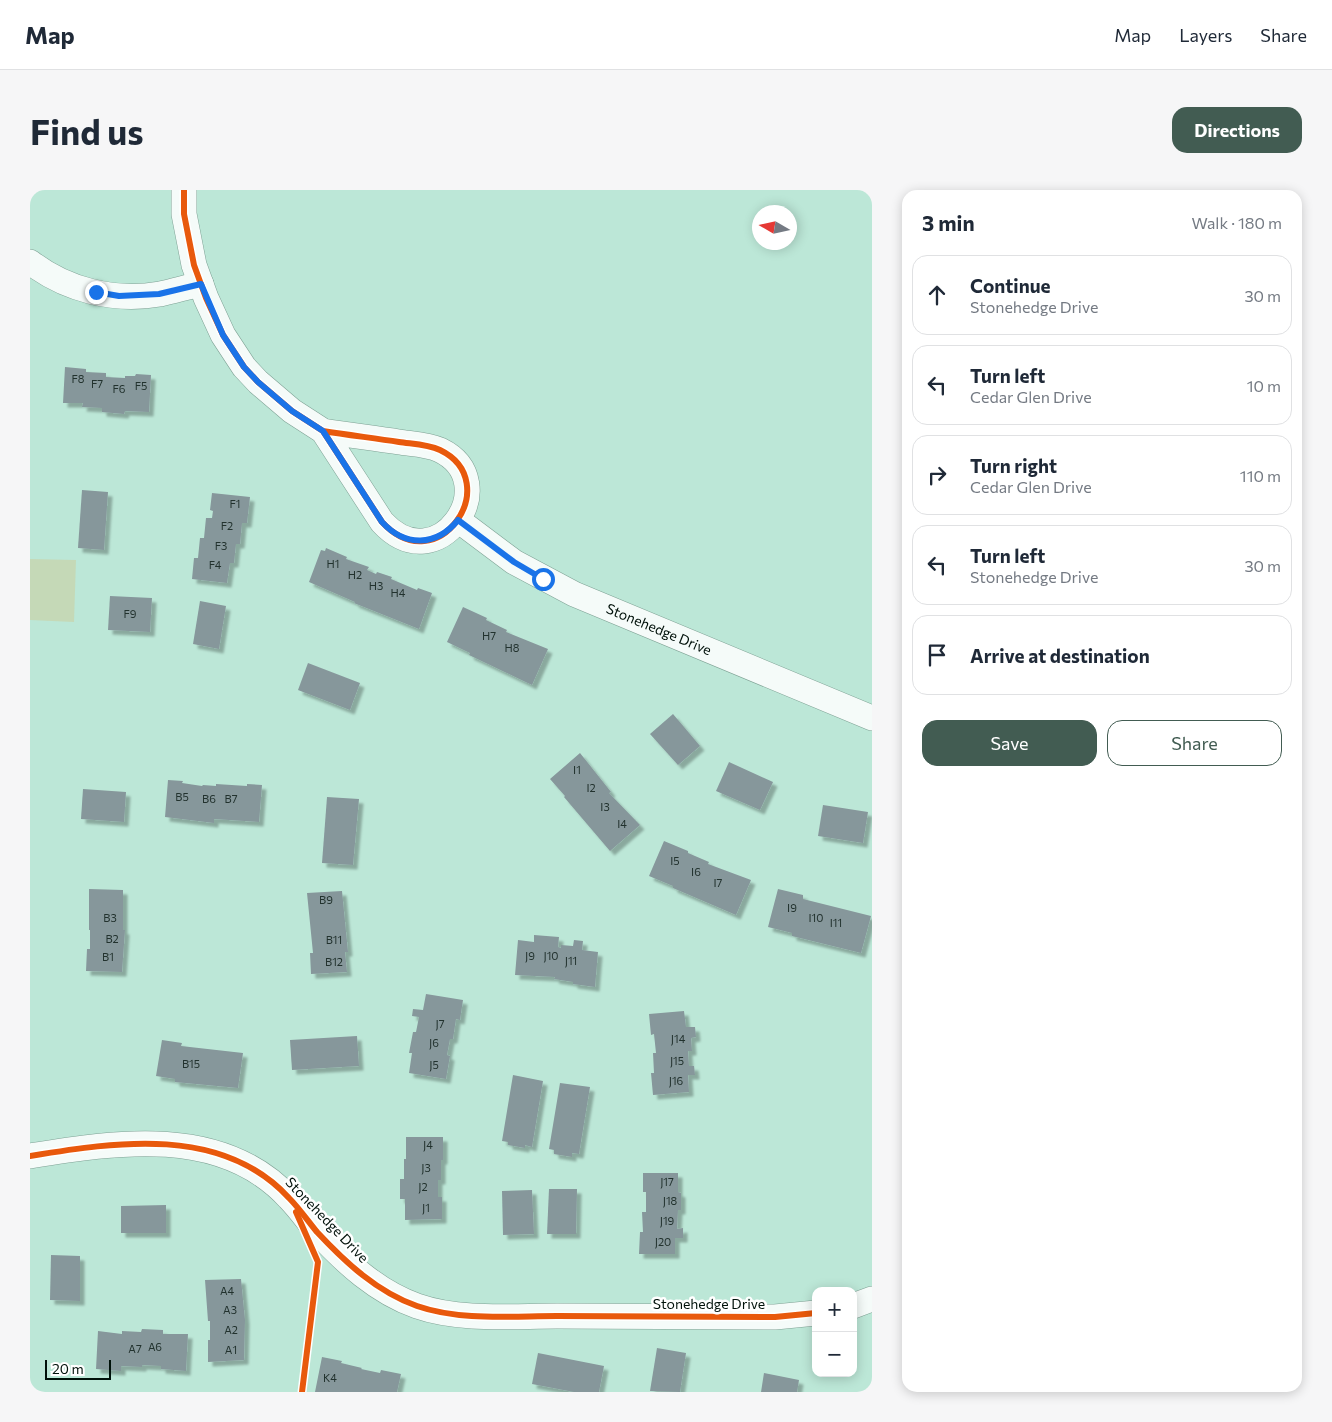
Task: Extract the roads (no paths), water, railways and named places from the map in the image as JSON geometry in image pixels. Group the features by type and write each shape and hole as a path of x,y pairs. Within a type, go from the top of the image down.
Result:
{"street":[{"path":"184,190 184,214 194,265 223,335 244,367 258,382 292,411 323,431 382,522 397,535 406,539 426,540 444,534 464,511 466,486 461,471 448,456 430,447 323,431"},
{"path":"30,262 60,281 73,286 119,296 159,294 201,284"},
{"name":"Stonehedge Drive","path":"458,520 514,562 574,594 872,718"},
{"name":"Stonehedge Drive","path":"30,1156 93,1146 151,1144 177,1145 202,1149 226,1156 270,1180 288,1196 342,1257 368,1280 414,1305 437,1312 464,1315 515,1316 774,1317 812,1313"},
{"path":"857,1305 872,1300"}]}
